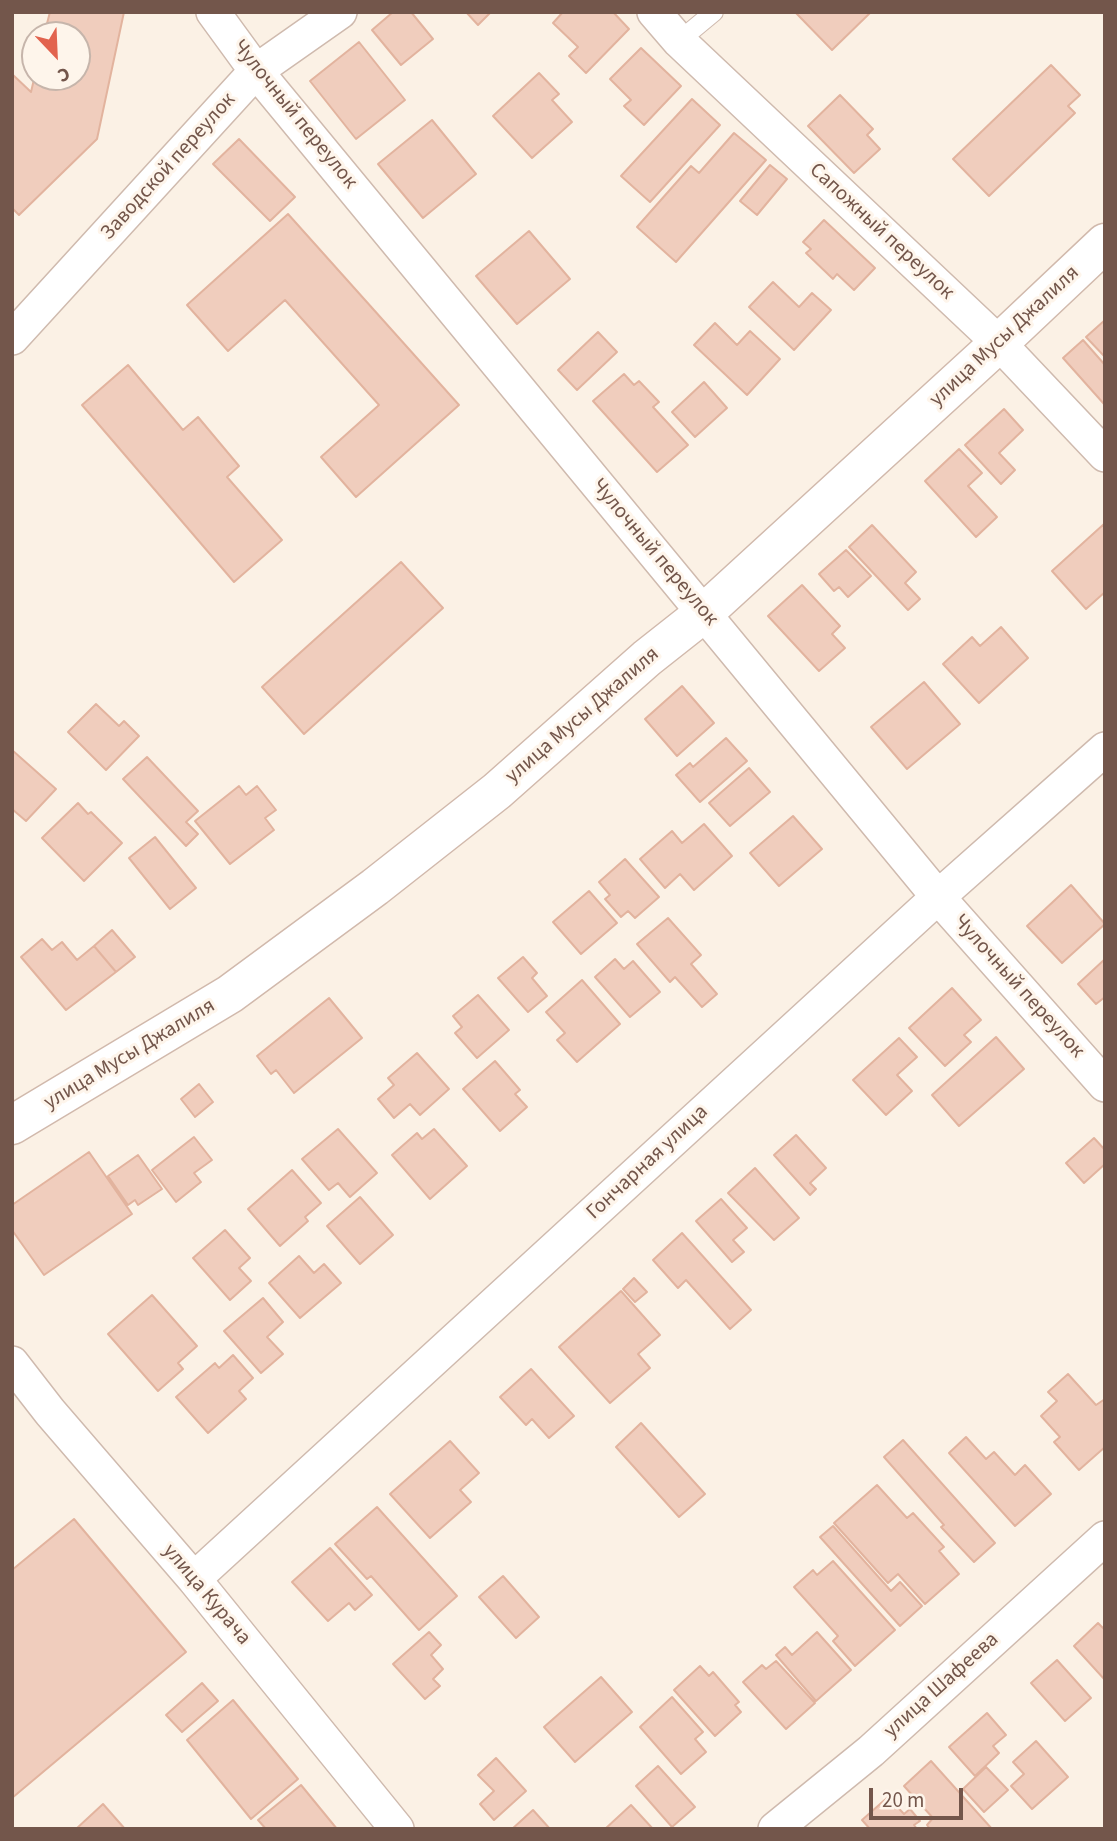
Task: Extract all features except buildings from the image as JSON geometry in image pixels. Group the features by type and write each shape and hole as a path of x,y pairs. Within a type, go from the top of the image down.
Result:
{"street":[{"name":"Чулочный переулок","path":"213,12 256,71 938,897 1105,1085"},
{"name":"Заводской переулок","path":"12,338 256,71 340,12"},
{"name":"Сапожный переулок","path":"654,12 679,41 999,344 1105,455"},
{"name":"улица Мусы Джалиля","path":"12,1125 230,994 497,791 647,658 704,613 999,344 1105,243"},
{"name":"Гончарная улица","path":"194,1579 938,897 1105,749"},
{"name":"улица Курача","path":"12,1363 50,1412 194,1579 397,1829"},
{"name":"улица Шафеева","path":"775,1829 871,1751 1105,1538"}],"lane":[{"path":"679,41 714,12"}]}
